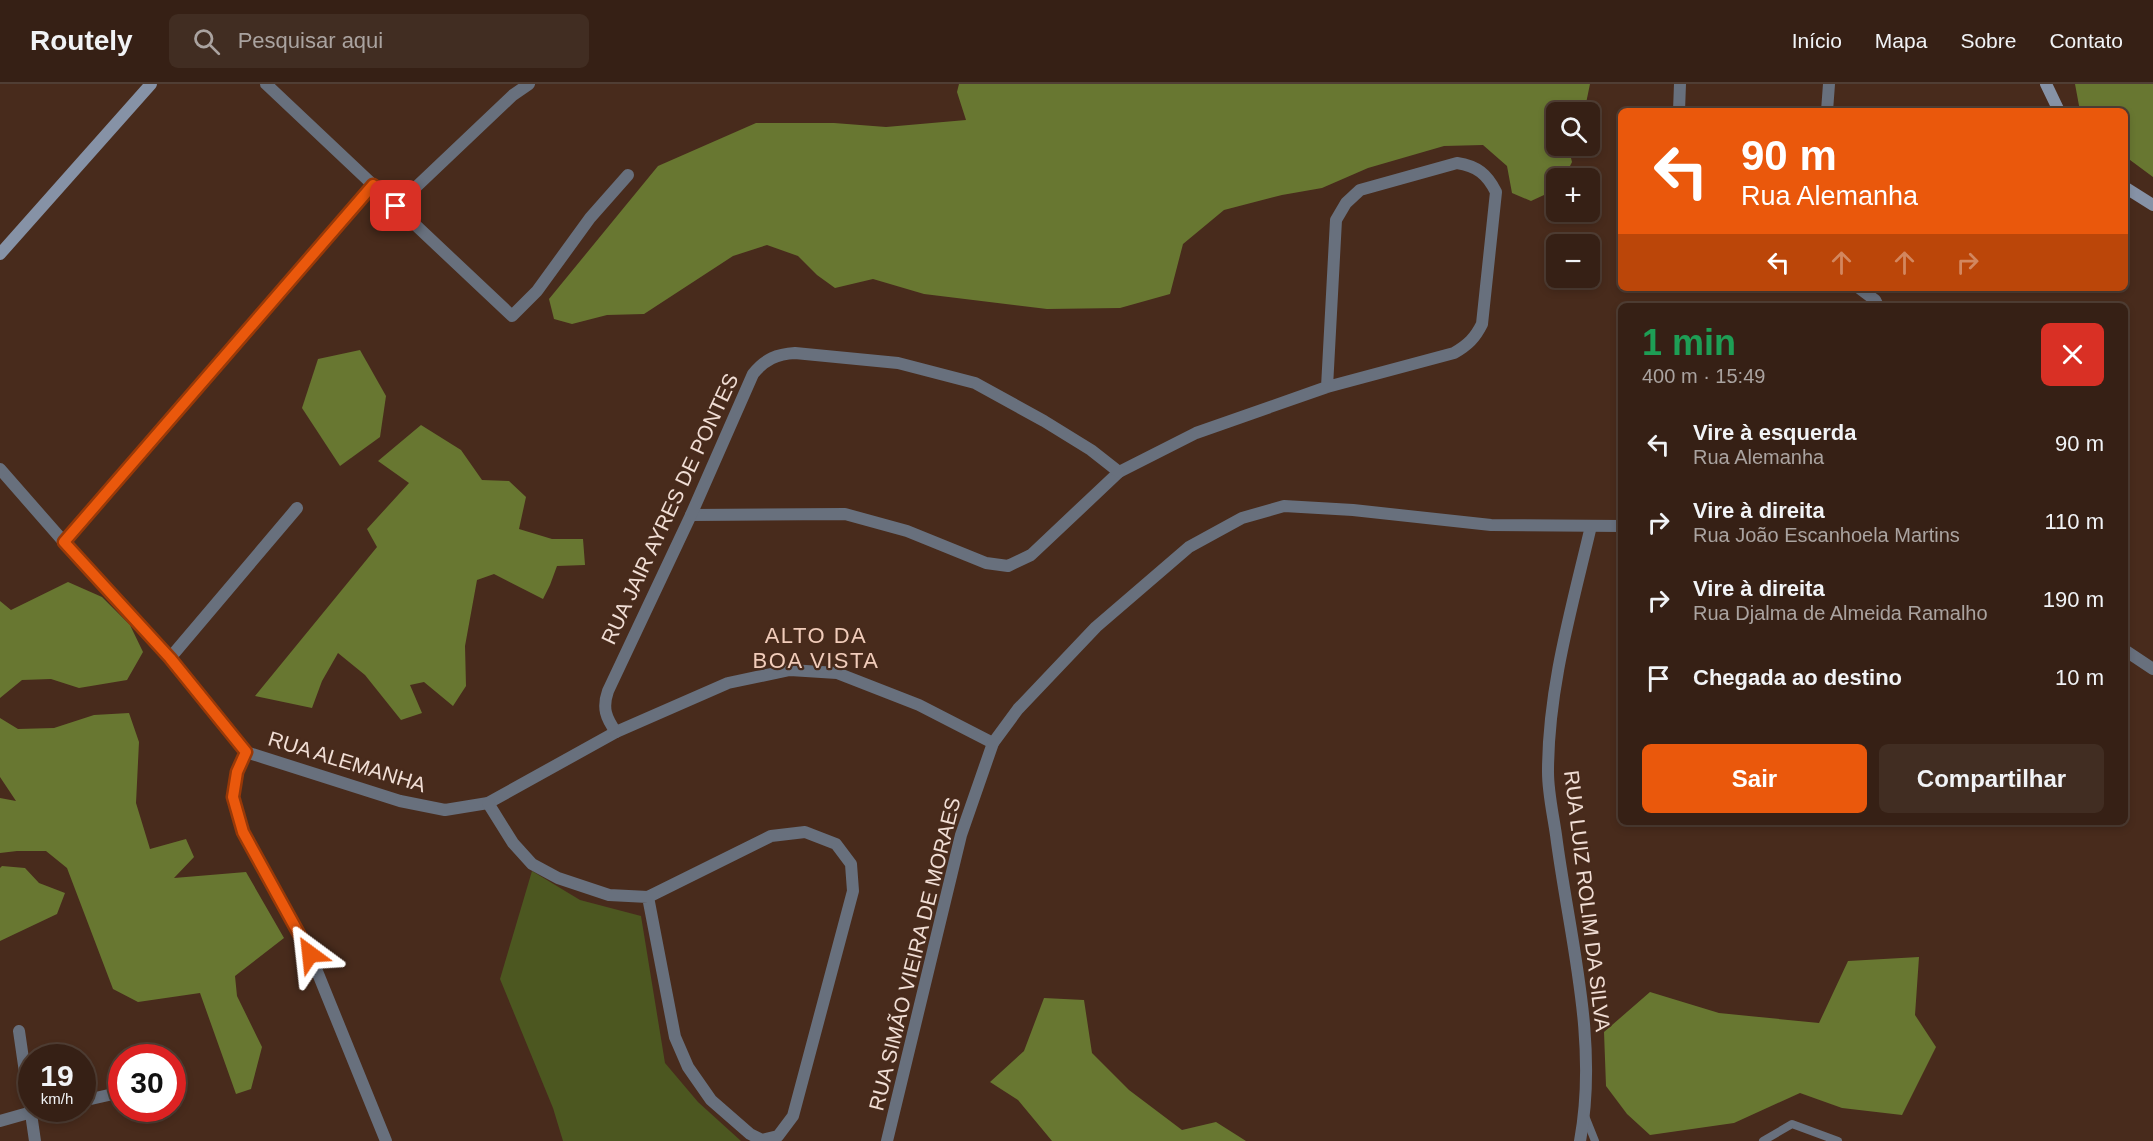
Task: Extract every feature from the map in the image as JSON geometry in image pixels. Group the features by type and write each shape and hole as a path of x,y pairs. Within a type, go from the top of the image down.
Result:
{"main road":[{"path":"0,254 151,84"},
{"path":"2046,84 2058,108"},
{"path":"2128,189 2153,205"}],"street":[{"path":"266,84 512,316 537,291 590,218 628,175"},
{"path":"396,206 497,110 529,84"},
{"path":"1678,108 1680,84"},
{"path":"1827,108 1829,84"},
{"path":"691,515 845,514 907,531 986,563 1008,566 1031,555 1119,472 1196,433 1327,387 1454,353 1466,346 1476,336 1482,324 1496,192 1490,180 1481,171 1470,165 1457,163 1360,190 1346,203 1336,220 1327,387"},
{"path":"64,542 373,185"},
{"path":"1863,291 1876,303"},
{"name":"RUA JAIR AYRES DE PONTES","path":"616,732 604,712 604,701 608,691 691,515 753,374 771,357 783,354 898,363 975,383 1091,450 1119,472"},
{"name":"RUA ALEMANHA","path":"0,468 170,658 246,752 400,801 445,810 488,803 616,732 728,682 790,670 837,673 919,705 993,743"},
{"name":"RUA SIMÃO VIEIRA DE MORAES","path":"887,1141 962,835 993,743 1018,709 1096,627 1189,547 1242,518 1284,506 1353,510 1491,525 1618,526"},
{"path":"170,658 297,508"},
{"name":"RUA LUIZ ROLIM DA SILVA","path":"1580,1141 1588,1081 1582,1003 1560,869 1548,773 1556,675 1591,526"},
{"path":"2128,652 2153,669"},
{"path":"246,752 237,772 233,797 243,832 310,954 386,1141"},
{"path":"488,803 513,843 532,864 558,878 609,895 648,897 771,836 805,832 836,844 851,864 853,891 793,1116 778,1136 762,1140 750,1134 711,1100 688,1067 675,1037 648,897"},
{"path":"19,1031 21,1044"},
{"path":"0,1121 18,1116"},
{"path":"32,1122 35,1141"}],"lane":[{"path":"1585,1116 1595,1141"},
{"path":"1763,1141 1792,1124 1838,1141"}],"green space":[{"path":"959,84 1590,84 1586,102 1546,102 1546,156 1570,156 1572,162 1569,168 1546,168 1546,194 1531,201 1512,193 1507,166 1483,145 1444,146 1368,168 1322,188 1282,195 1224,210 1183,244 1170,294 1120,308 1047,309 924,294 873,279 835,288 817,275 798,256 767,245 733,256 644,314 607,315 572,324 554,319 549,299 658,166 756,123 834,123 886,127 966,120 957,92"},
{"path":"2075,84 2153,84 2153,177 2128,158 2128,108 2079,108"},
{"path":"360,350 386,396 380,437 340,466 302,408 318,359"},
{"path":"421,425 461,450 482,480 509,481 526,497 519,529 552,539 583,539 585,565 557,566 543,599 494,574 477,580 465,646 466,686 453,706 424,682 410,685 422,713 401,720 365,675 338,653 322,681 312,708 255,696 377,547 367,529 409,483 378,461"},
{"path":"68,582 102,597 130,625 143,652 127,680 79,688 51,679 22,680 0,698 0,601 11,610"},
{"path":"129,713 139,742 136,803 150,849 186,839 194,857 174,878 246,872 284,938 235,976 237,996 262,1047 251,1089 236,1094 200,993 138,1002 113,989 67,868 46,851 0,853 0,798 16,801 0,777 0,718 18,729 54,728 94,715"},
{"path":"2,866 25,868 39,883 65,893 57,914 0,941 0,868"},
{"path":"532,871 580,900 641,916 665,1063 698,1102 741,1141 563,1141 553,1108 500,979"},
{"path":"1919,957 1915,1015 1936,1047 1902,1115 1842,1108 1800,1093 1734,1123 1650,1135 1627,1114 1606,1086 1604,1032 1650,992 1719,1013 1819,1023 1848,961"},
{"path":"1044,998 1084,1000 1092,1053 1129,1090 1182,1130 1216,1122 1246,1141 1052,1141 1018,1100 990,1082 1024,1051"}],"district":[{"name":"ALTO DA BOA VISTA","path":"816,648"}],"route":[{"path":"310,954 243,832 233,797 237,772 246,752 170,658 64,542 373,185 396,206"}]}
